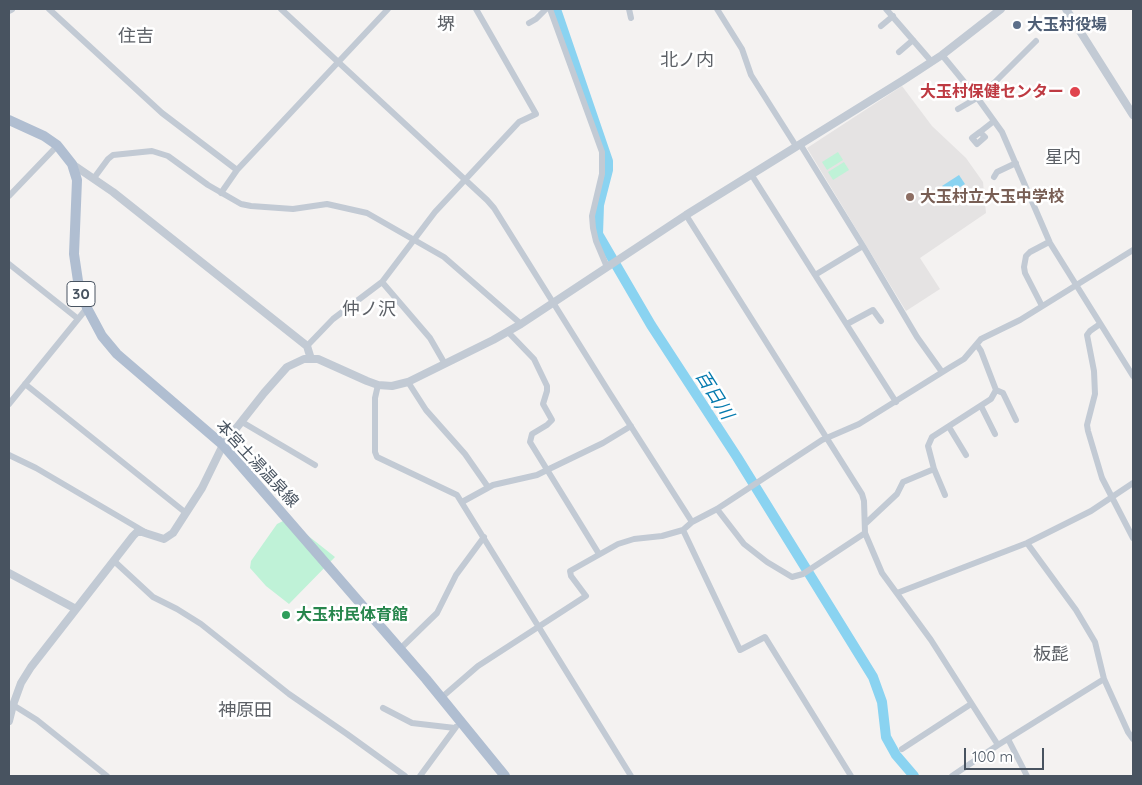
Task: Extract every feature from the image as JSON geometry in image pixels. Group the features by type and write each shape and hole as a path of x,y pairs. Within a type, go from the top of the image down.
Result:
{"main road":[{"name":"本宮土湯温泉線","path":"9,120 44,136 57,146 72,164 77,194 74,254 82,296 95,325 117,354 223,445 400,649 441,698 458,725 505,776"}],"street":[{"path":"49,9 162,113 237,170"},
{"path":"281,9 494,208 692,522"},
{"path":"221,193 237,170 388,9"},
{"path":"307,346 333,319 382,282 435,212 520,122 536,114 476,9"},
{"path":"529,22 546,9"},
{"path":"550,9 602,152 602,174 592,216 596,241 609,266"},
{"path":"629,9 631,18"},
{"path":"717,9 742,49 751,75 863,246 916,337 942,372"},
{"path":"886,9 932,61"},
{"path":"9,455 36,468 145,532 161,539 167,538 173,534 202,488 223,445 282,372 293,364 311,359 326,362 378,385 392,386 408,382 445,364 521,324 686,215 874,99 942,55 1001,9"},
{"path":"1066,9 1133,115"},
{"path":"881,26 893,16"},
{"path":"899,52 913,40"},
{"path":"958,109 978,98 1036,40"},
{"path":"942,55 978,98 1002,132 1049,242 1133,376"},
{"path":"980,132 994,120"},
{"path":"9,196 57,146"},
{"path":"94,178 113,155 152,151 168,156 221,193 241,204 294,209 327,204 367,213 444,257 521,324"},
{"path":"994,177 997,172 1016,163"},
{"path":"72,164 94,178 307,346 311,359"},
{"path":"751,174 896,402"},
{"path":"686,215 862,494 866,533 882,573 931,640 998,744"},
{"path":"1042,306 1025,273 1024,267 1026,256 1049,242"},
{"path":"815,275 863,246"},
{"path":"441,698 478,666 586,596 571,576 570,571 618,544 634,539 662,536 683,530 692,522 717,509 826,438 859,424 964,359 981,339 1020,320 1133,250"},
{"path":"9,264 77,318"},
{"path":"382,282 430,338 445,364"},
{"path":"9,404 87,308"},
{"path":"847,324 873,310 880,321"},
{"path":"1100,324 1090,331 1087,336 1094,371 1095,394 1094,405 1087,425 1102,478 1133,538"},
{"path":"508,332 534,359 547,386 543,404 552,420 547,426 532,434 530,442 599,554"},
{"path":"977,346 981,351 996,390 1004,393 1016,420"},
{"path":"408,382 426,410 465,454 488,487"},
{"path":"25,384 186,513"},
{"path":"378,385 375,398 374,452 377,457 457,495 631,776"},
{"path":"945,495 934,469 928,449 929,442 932,437 991,399 996,390"},
{"path":"981,406 995,434"},
{"path":"242,422 315,465"},
{"path":"462,502 488,487 537,475 603,443 631,426"},
{"path":"949,427 966,455"},
{"path":"865,524 897,494 903,482 934,469"},
{"path":"897,593 1027,543 1091,511 1133,483"},
{"path":"717,509 744,544 767,562 792,577 802,574 866,533"},
{"path":"683,530 740,650 765,637 851,776"},
{"path":"9,721 12,705 21,683 31,667 135,534 145,532"},
{"path":"400,649 437,614 456,575 484,537"},
{"path":"1027,543 1076,610 1095,642 1104,679 1133,739"},
{"path":"114,561 154,597 201,624 288,694 404,776"},
{"path":"9,573 76,609"},
{"path":"952,776 998,744 1104,679"},
{"path":"902,749 971,704"},
{"path":"12,705 37,720 107,776"},
{"path":"383,708 412,723 458,725"},
{"path":"420,776 458,725"},
{"path":"1008,739 1027,776"}],"shaded area":[{"name":"大玉村立大玉中学校","path":"902,86 932,126 966,158 983,182 986,213 920,258 940,289 906,311 807,148"}],"green space":[{"path":"838,152 843,160 827,170 822,162"},
{"path":"844,162 849,170 833,180 828,172"},
{"path":"287,519 335,557 289,604 266,586 250,568 251,561 277,524"}],"water":[{"path":"959,175 965,184 948,195 942,186"}],"waterway":[{"name":"百日川","path":"556,9 608,161 608,170 599,205 598,234 651,325 737,457 873,677 882,702 886,737 896,755 914,776"}],"place":[{"name":"大玉村役場","path":"1017,25"},
{"name":"大玉村保健センター","path":"1075,92"},
{"name":"大玉村立大玉中学校","path":"910,197"},
{"name":"大玉村民体育館","path":"286,615"}],"district":[{"name":"堺","path":"446,25"},
{"name":"住吉","path":"136,37"},
{"name":"北ノ内","path":"687,61"},
{"name":"星内","path":"1063,158"},
{"name":"仲ノ沢","path":"369,310"},
{"name":"板髭","path":"1051,655"},
{"name":"神原田","path":"245,711"}]}
